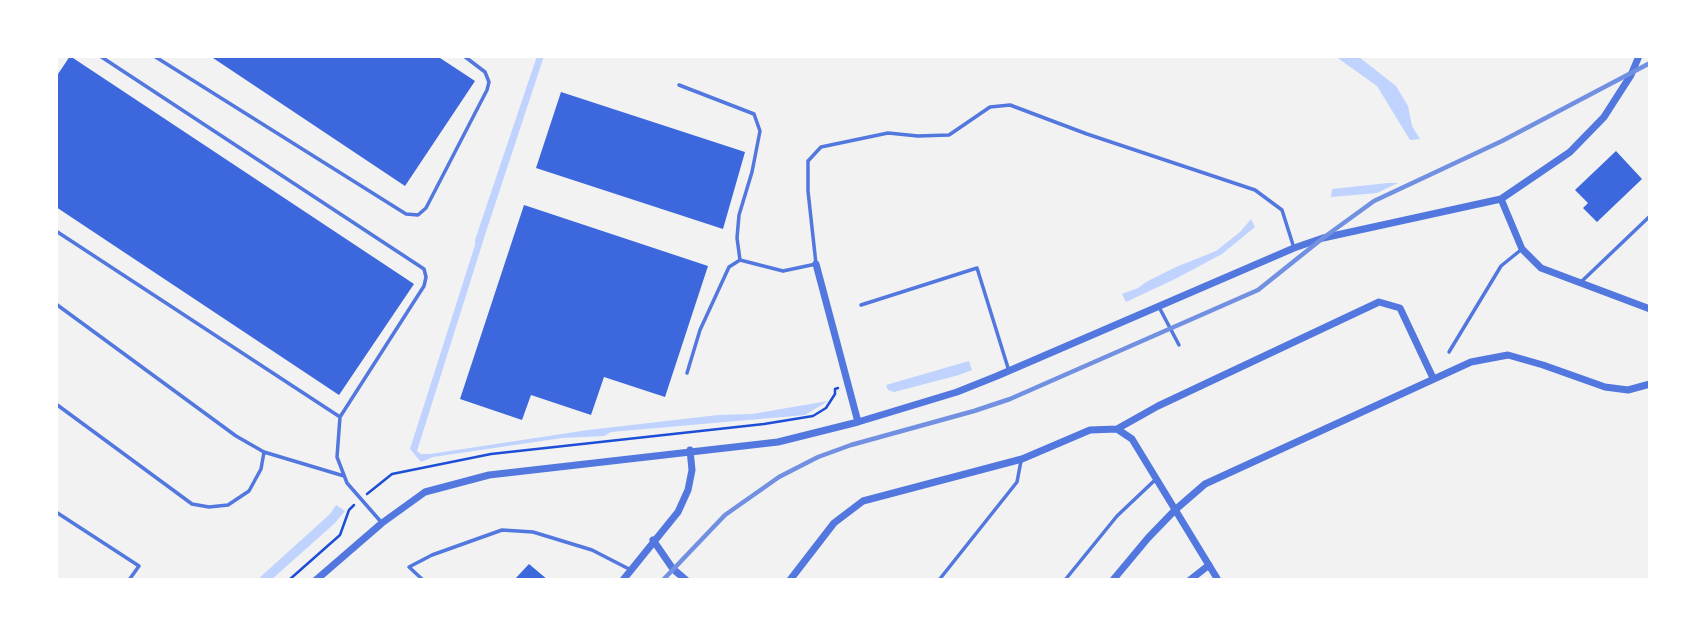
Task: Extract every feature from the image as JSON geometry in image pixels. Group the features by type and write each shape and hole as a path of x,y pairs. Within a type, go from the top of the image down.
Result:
{"street":[{"path":"316,580 382,523 425,492 489,475 778,442 858,422 957,392 1294,247 1323,238 1502,198 1570,152 1604,117 1631,75 1639,56"},
{"path":"1502,198 1522,249 1541,268 1650,309"},
{"path":"816,264 858,422"},
{"path":"790,580 834,523 863,501 1022,459 1090,430 1117,429 1157,406 1379,302 1400,308 1433,378"},
{"path":"1113,580 1148,538 1205,484 1471,362 1508,355 1605,387 1628,390 1650,384"},
{"path":"1117,429 1132,439 1218,580"},
{"path":"622,580 678,512 688,490 692,470 690,450"},
{"path":"653,540 673,569 686,580"},
{"path":"1191,580 1209,565"}],"lane":[{"path":"100,56 424,269 424,286 340,417 337,457 344,476 360,500 382,523"},
{"path":"154,56 406,214 418,215 426,208 487,90 489,82 485,72 464,56"},
{"path":"679,85 732,103 754,114 760,131 752,172 739,215 737,238 740,260"},
{"path":"687,373 700,330 729,267 740,260 783,271 816,264 808,191 808,161 821,147 888,133 949,135 989,107 1010,105 1087,134 1255,190 1282,210 1294,247"},
{"path":"1580,283 1650,216"},
{"path":"56,231 340,417"},
{"path":"1449,352 1501,266 1522,249"},
{"path":"861,305 977,268 1009,371"},
{"path":"56,304 236,436 264,452 344,476"},
{"path":"1159,307 1179,345"},
{"path":"56,404 192,504 209,507 228,505 249,491 261,469 264,452"},
{"path":"939,580 1017,482 1022,459"},
{"path":"1065,580 1117,516 1157,479"},
{"path":"56,512 139,566 129,580"},
{"path":"423,580 409,567 432,555 502,530 533,532 592,550 631,569"}],"water":[{"path":"537,56 544,56 417,451 430,454 588,430 718,415 752,414 828,401 805,415 611,432 604,436 562,438 433,457 421,462 410,449 475,240"},
{"path":"1335,56 1359,57 1396,86 1408,106 1412,126 1420,139 1410,140 1377,86"},
{"path":"1398,183 1377,193 1331,197 1332,189"},
{"path":"1251,219 1255,227 1222,254 1126,302 1122,294 1216,251 1240,232"},
{"path":"969,361 972,370 959,375 894,392 888,390 886,385"},
{"path":"336,505 345,511 335,523 271,580 257,580 330,514"}],"building":[{"path":"70,56 414,284 339,395 56,207 56,77"},
{"path":"210,56 437,56 475,81 405,186"},
{"path":"561,92 745,152 723,229 536,168"},
{"path":"1616,151 1642,179 1597,222 1583,208 1588,203 1575,190"},
{"path":"524,205 708,266 665,397 604,377 591,415 531,395 522,420 460,399"},
{"path":"529,564 548,580 514,580"}],"railway":[{"path":"663,580 725,515 779,477 818,457 851,445 1010,399 1258,290 1374,201 1502,141 1650,63"}]}
